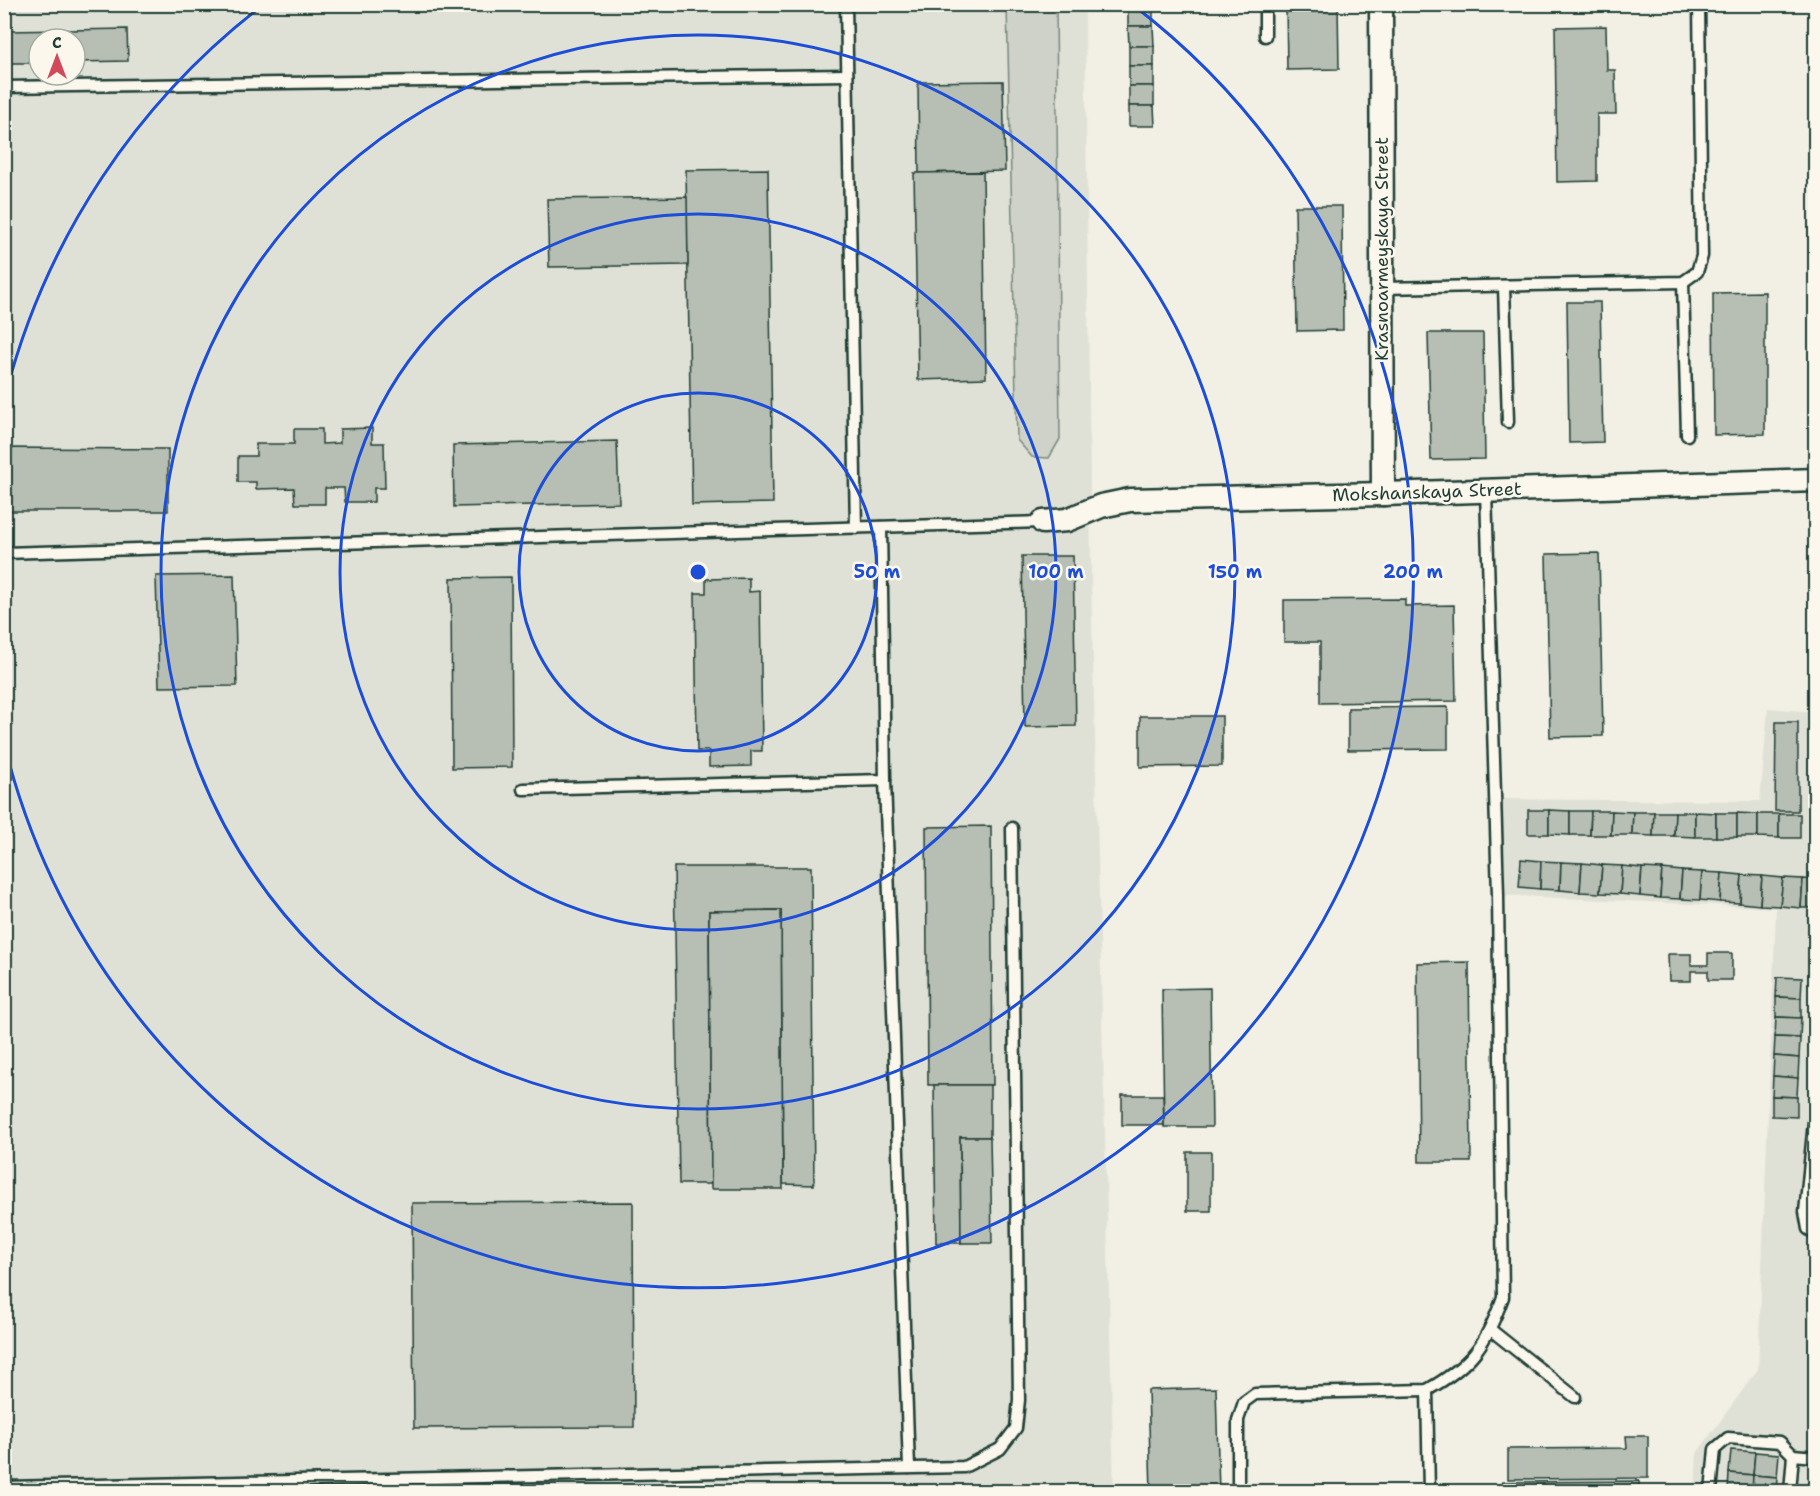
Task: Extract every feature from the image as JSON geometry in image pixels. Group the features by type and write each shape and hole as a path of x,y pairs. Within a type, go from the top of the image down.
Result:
{"street":[{"name":"Krasnoarmeyskaya Street","path":"1381,4 1383,494"},
{"name":"Mokshanskaya Street","path":"1042,522 1067,520 1101,506 1130,500 1815,480"}],"lane":[{"path":"846,4 856,528"},
{"path":"1265,4 1265,36"},
{"path":"1382,288 1683,282 1697,272 1702,256 1699,4"},
{"path":"4,87 847,75"},
{"path":"1683,282 1687,435"},
{"path":"1504,286 1508,422"},
{"path":"1238,1491 1238,1420 1244,1402 1255,1394 1427,1390 1449,1378 1472,1358 1491,1330 1503,1297 1498,895 1486,491"},
{"path":"4,553 1042,522"},
{"path":"881,527 885,780 909,1468"},
{"path":"523,789 885,780"},
{"path":"4,1487 964,1467 1000,1449 1016,1428 1019,1401 1012,828"},
{"path":"1815,1102 1805,1212 1808,1229 1815,1234"},
{"path":"1491,1330 1575,1397"},
{"path":"1427,1390 1429,1491"},
{"path":"1711,1491 1715,1449 1728,1438 1780,1442 1793,1455 1815,1457"},
{"path":"1790,1491 1793,1455"}],"shaded area":[{"path":"5,5 1085,5 1091,577 1114,1491 5,1492"},
{"path":"1007,5 1056,5 1060,439 1049,458 1032,457 1017,440"},
{"path":"1768,708 1815,712 1815,1491 1695,1491 1697,1453 1758,1369 1776,908 1498,895 1494,799 1760,801"}],"building":[{"path":"1128,4 1153,4 1153,7 1128,7"},
{"path":"1286,4 1338,4 1339,69 1287,70"},
{"path":"1128,7 1153,7 1153,26 1128,26"},
{"path":"1128,26 1153,26 1154,46 1129,46"},
{"path":"1606,26 1607,70 1615,70 1616,114 1597,114 1597,181 1557,182 1555,27"},
{"path":"127,29 128,61 87,62 87,30"},
{"path":"8,31 27,31 27,63 8,63"},
{"path":"1129,46 1154,46 1154,66 1129,66"},
{"path":"1129,66 1154,66 1154,86 1129,86"},
{"path":"1003,81 1005,171 919,173 918,82"},
{"path":"1129,86 1154,86 1154,106 1129,106"},
{"path":"1129,106 1154,106 1155,126 1129,126"},
{"path":"768,169 773,503 692,505 686,170"},
{"path":"983,172 986,378 918,380 914,173"},
{"path":"687,197 688,265 549,267 547,199"},
{"path":"1295,206 1342,206 1343,330 1297,331"},
{"path":"1765,292 1765,434 1714,435 1713,293"},
{"path":"1567,302 1600,302 1603,442 1569,443"},
{"path":"1428,333 1483,333 1485,459 1431,460"},
{"path":"372,428 372,443 384,443 385,488 374,488 374,502 345,502 344,488 325,488 325,504 295,504 294,488 256,489 256,482 238,482 238,456 256,456 256,444 294,444 294,429 322,429 322,444 340,443 340,429"},
{"path":"617,441 619,503 454,507 453,445"},
{"path":"4,448 168,449 168,511 4,511"},
{"path":"1599,553 1603,736 1550,737 1546,554"},
{"path":"1022,556 1073,556 1076,726 1025,727"},
{"path":"234,575 237,686 159,687 156,576"},
{"path":"511,577 512,767 452,768 451,578"},
{"path":"749,578 749,592 760,591 762,751 751,751 751,766 709,767 709,751 697,751 695,593 706,593 706,579"},
{"path":"1405,599 1405,606 1454,605 1456,701 1320,703 1320,642 1284,642 1284,600"},
{"path":"1448,707 1448,749 1348,750 1348,708"},
{"path":"1140,716 1222,716 1222,766 1140,767"},
{"path":"1776,722 1798,722 1798,811 1775,811"},
{"path":"1528,810 1549,810 1549,834 1528,834"},
{"path":"1549,810 1570,811 1570,835 1549,834"},
{"path":"1570,811 1591,811 1590,835 1570,835"},
{"path":"1591,811 1612,811 1611,835 1590,835"},
{"path":"1612,811 1633,812 1632,835 1611,835"},
{"path":"1633,812 1654,812 1653,836 1632,835"},
{"path":"1654,812 1675,812 1674,836 1653,836"},
{"path":"1675,812 1695,812 1695,837 1674,836"},
{"path":"1695,812 1716,813 1716,837 1695,837"},
{"path":"1716,813 1737,813 1737,837 1716,837"},
{"path":"1737,813 1758,814 1758,837 1737,837"},
{"path":"1758,814 1779,814 1779,838 1758,837"},
{"path":"1779,814 1800,814 1800,838 1779,838"},
{"path":"991,826 993,1085 928,1085 926,827"},
{"path":"1521,859 1541,861 1540,889 1519,887"},
{"path":"1541,861 1561,862 1560,890 1540,889"},
{"path":"1561,862 1582,863 1580,892 1560,890"},
{"path":"1582,863 1602,865 1600,893 1580,892"},
{"path":"1602,865 1622,866 1620,894 1600,893"},
{"path":"1622,866 1642,868 1640,896 1620,894"},
{"path":"674,867 811,867 814,1185 783,1184 781,910 709,911 711,1184 679,1184"},
{"path":"1642,868 1662,869 1660,898 1640,896"},
{"path":"1662,869 1682,871 1680,899 1660,898"},
{"path":"1682,871 1702,872 1700,900 1680,899"},
{"path":"1702,872 1722,873 1720,902 1700,900"},
{"path":"1722,873 1742,875 1740,903 1720,902"},
{"path":"1742,875 1762,876 1760,905 1740,903"},
{"path":"1762,876 1783,878 1780,906 1760,905"},
{"path":"1783,878 1803,879 1801,908 1780,906"},
{"path":"1803,879 1816,880 1816,908 1801,908"},
{"path":"781,910 783,1189 711,1189 709,911"},
{"path":"1708,953 1732,953 1732,980 1708,980 1708,971 1691,971 1691,981 1669,981 1668,954 1691,954 1691,965 1708,965"},
{"path":"1469,962 1471,1162 1419,1162 1417,963"},
{"path":"1777,977 1802,978 1801,998 1776,997"},
{"path":"1210,988 1212,1127 1164,1127 1162,989"},
{"path":"1776,997 1801,998 1801,1018 1776,1017"},
{"path":"1776,1017 1801,1018 1800,1038 1775,1037"},
{"path":"1775,1037 1800,1038 1799,1058 1774,1056"},
{"path":"1774,1056 1799,1058 1798,1078 1773,1076"},
{"path":"1773,1076 1798,1078 1797,1097 1772,1096"},
{"path":"934,1085 990,1085 990,1137 960,1137 961,1243 936,1243"},
{"path":"1122,1095 1163,1095 1164,1125 1122,1125"},
{"path":"1772,1096 1797,1097 1797,1117 1772,1116"},
{"path":"960,1137 990,1137 992,1243 961,1243"},
{"path":"1187,1152 1211,1152 1211,1211 1187,1211"},
{"path":"633,1202 634,1427 414,1428 412,1203"},
{"path":"1216,1388 1219,1492 1151,1492 1148,1390"},
{"path":"1626,1436 1648,1436 1648,1478 1508,1479 1508,1449 1627,1448"},
{"path":"1731,1450 1755,1452 1753,1475 1729,1473"},
{"path":"1755,1452 1779,1454 1777,1477 1753,1475"},
{"path":"1729,1473 1753,1475 1752,1492 1728,1492"},
{"path":"1753,1475 1777,1477 1776,1492 1752,1492"},
{"path":"1639,1481 1639,1492 1502,1492 1502,1482"}]}
